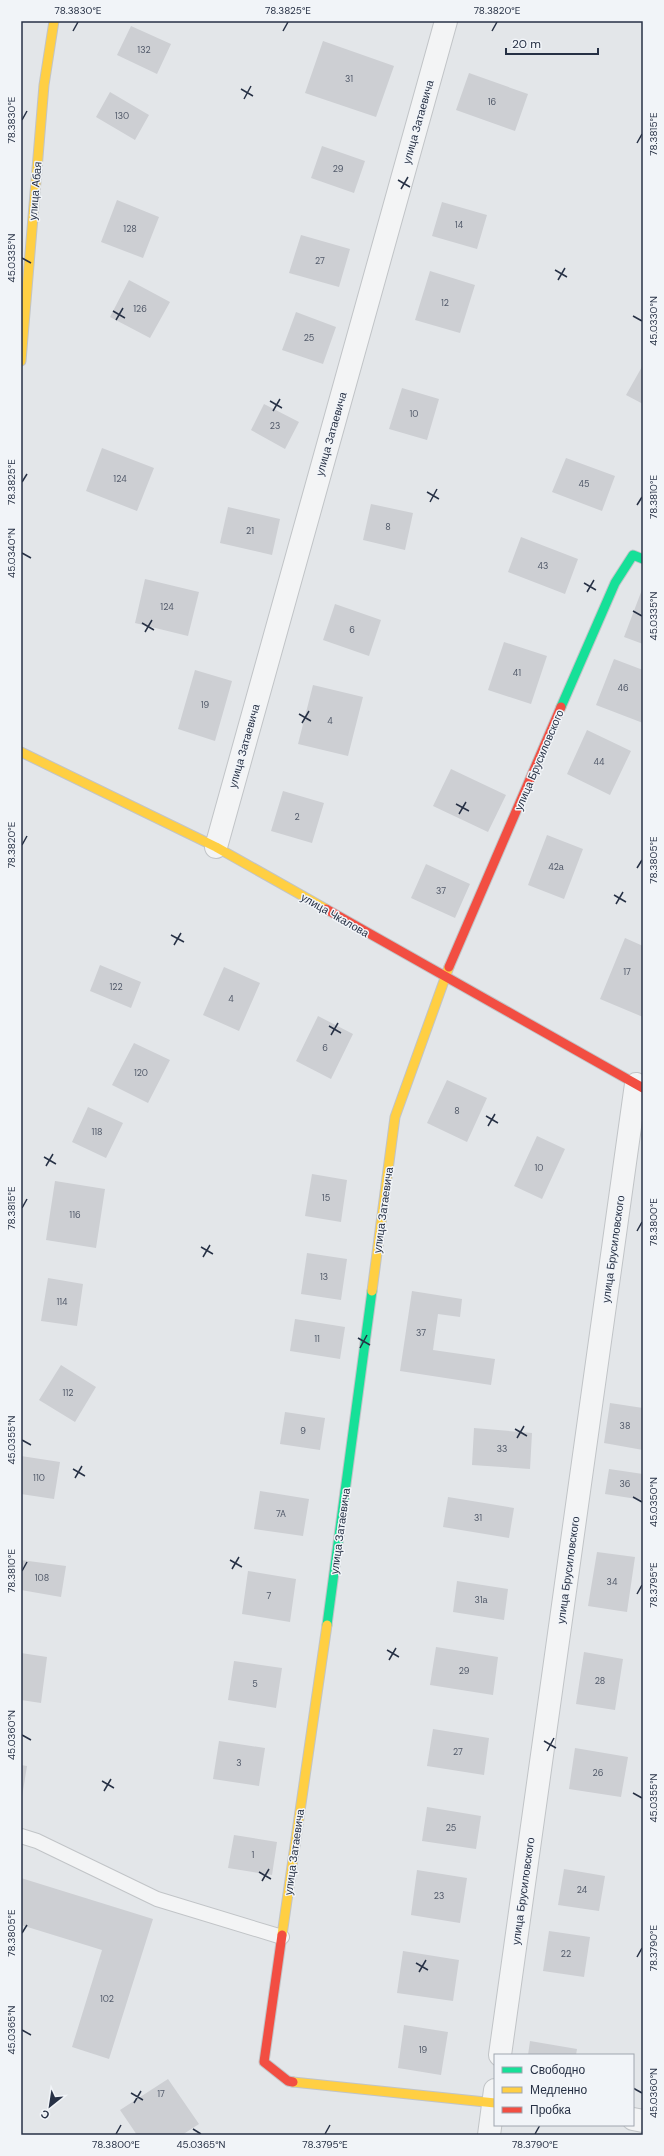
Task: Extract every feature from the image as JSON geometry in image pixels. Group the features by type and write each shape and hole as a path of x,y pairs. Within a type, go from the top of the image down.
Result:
{"street":[{"name":"улица Абая","path":"21,361 44,85 54,21"},
{"name":"улица Затаевича","path":"216,846 446,21"},
{"name":"улица Брусиловского","path":"445,977 615,583 633,555 643,559"},
{"name":"улица Чкалова","path":"21,752 216,846 639,1086"},
{"name":"улица Затаевича","path":"445,977 395,1117 331,1596 264,2062 288,2081 494,2098"},
{"name":"улица Брусиловского","path":"500,2054 639,1086"},
{"path":"489,2135 494,2098"}],"lane":[{"path":"21,1836 37,1841 157,1899 282,1937"}],"building":[{"path":"131,26 171,44 157,74 117,55"},
{"path":"323,41 394,66 376,117 305,93"},
{"path":"469,73 528,94 515,131 456,110"},
{"path":"110,92 149,115 135,140 96,117"},
{"path":"322,146 365,161 354,193 311,178"},
{"path":"117,200 159,217 143,258 101,242"},
{"path":"442,202 487,215 477,249 432,236"},
{"path":"301,235 350,249 339,287 289,273"},
{"path":"430,271 475,285 460,333 415,320"},
{"path":"129,280 170,302 150,338 110,317"},
{"path":"296,312 336,327 323,364 282,350"},
{"path":"643,365 643,404 626,395"},
{"path":"402,388 439,399 427,440 389,429"},
{"path":"264,404 299,422 285,449 251,430"},
{"path":"102,448 154,468 137,511 86,491"},
{"path":"566,458 615,476 602,511 552,492"},
{"path":"371,504 413,513 405,550 363,540"},
{"path":"228,507 280,519 272,555 220,543"},
{"path":"521,537 578,559 565,594 508,572"},
{"path":"145,579 199,592 188,636 135,623"},
{"path":"643,587 643,644 624,637"},
{"path":"335,604 381,620 369,656 323,640"},
{"path":"504,642 547,656 531,704 488,690"},
{"path":"614,659 643,670 643,723 596,705"},
{"path":"195,670 232,681 215,741 178,729"},
{"path":"313,685 363,697 348,756 298,744"},
{"path":"587,730 631,751 610,795 567,774"},
{"path":"451,769 506,795 488,832 433,806"},
{"path":"283,791 324,803 312,843 271,831"},
{"path":"547,835 583,849 564,899 528,885"},
{"path":"426,864 470,884 455,918 411,898"},
{"path":"625,938 643,946 643,1017 600,999"},
{"path":"100,965 141,982 131,1008 90,991"},
{"path":"224,967 260,983 239,1031 203,1015"},
{"path":"318,1016 353,1034 331,1079 296,1061"},
{"path":"134,1043 170,1060 148,1103 112,1085"},
{"path":"447,1080 487,1098 467,1142 427,1123"},
{"path":"88,1107 123,1123 106,1158 72,1142"},
{"path":"537,1136 565,1149 542,1199 514,1186"},
{"path":"312,1174 347,1180 341,1222 305,1216"},
{"path":"55,1181 105,1189 96,1248 46,1240"},
{"path":"307,1253 347,1259 341,1300 301,1294"},
{"path":"48,1278 83,1284 77,1326 41,1321"},
{"path":"412,1291 462,1299 460,1317 438,1314 433,1350 495,1359 491,1385 400,1371"},
{"path":"295,1319 345,1327 340,1359 290,1351"},
{"path":"61,1365 96,1387 75,1422 39,1400"},
{"path":"610,1403 643,1408 643,1450 604,1443"},
{"path":"285,1412 325,1418 320,1450 280,1444"},
{"path":"474,1428 532,1433 530,1469 472,1465"},
{"path":"21,1456 60,1462 54,1499 21,1494"},
{"path":"609,1469 643,1474 643,1500 605,1494"},
{"path":"260,1491 309,1499 303,1536 254,1529"},
{"path":"448,1497 514,1508 509,1538 443,1527"},
{"path":"597,1552 635,1557 627,1612 588,1606"},
{"path":"21,1560 66,1566 61,1597 21,1590"},
{"path":"248,1571 296,1579 290,1622 242,1614"},
{"path":"457,1581 508,1589 504,1620 453,1612"},
{"path":"436,1647 498,1657 493,1695 430,1685"},
{"path":"584,1652 623,1659 615,1710 576,1704"},
{"path":"21,1653 47,1657 41,1703 21,1700"},
{"path":"234,1661 282,1668 276,1708 228,1700"},
{"path":"433,1729 489,1738 484,1775 427,1766"},
{"path":"219,1741 265,1748 259,1786 213,1779"},
{"path":"575,1748 628,1757 621,1797 569,1789"},
{"path":"21,1765 27,1766 22,1797 21,1797"},
{"path":"427,1807 481,1816 476,1849 422,1841"},
{"path":"234,1835 277,1842 272,1875 228,1868"},
{"path":"564,1869 605,1876 599,1911 558,1905"},
{"path":"417,1870 467,1878 460,1923 411,1915"},
{"path":"21,1878 153,1919 109,2059 72,2047 102,1950 21,1925"},
{"path":"549,1931 590,1937 584,1977 543,1971"},
{"path":"403,1951 459,1960 453,2001 397,1993"},
{"path":"404,2025 448,2032 441,2075 398,2068"},
{"path":"530,2041 577,2049 576,2054 528,2054"},
{"path":"168,2079 199,2124 182,2135 137,2135 120,2110"}],"traffic: fast":[{"path":"561,707 615,583 633,555 643,559"},
{"path":"327,1625 372,1291"}],"traffic: slow":[{"path":"21,361 44,85 54,21"},
{"path":"21,752 216,847 326,909"},
{"path":"372,1291 395,1117 449,967"},
{"path":"282,1935 327,1625"},
{"path":"293,2082 494,2103"}],"traffic: jam":[{"path":"449,967 561,707"},
{"path":"326,909 643,1088"},
{"path":"282,1935 264,2062 288,2081 293,2082"}]}
